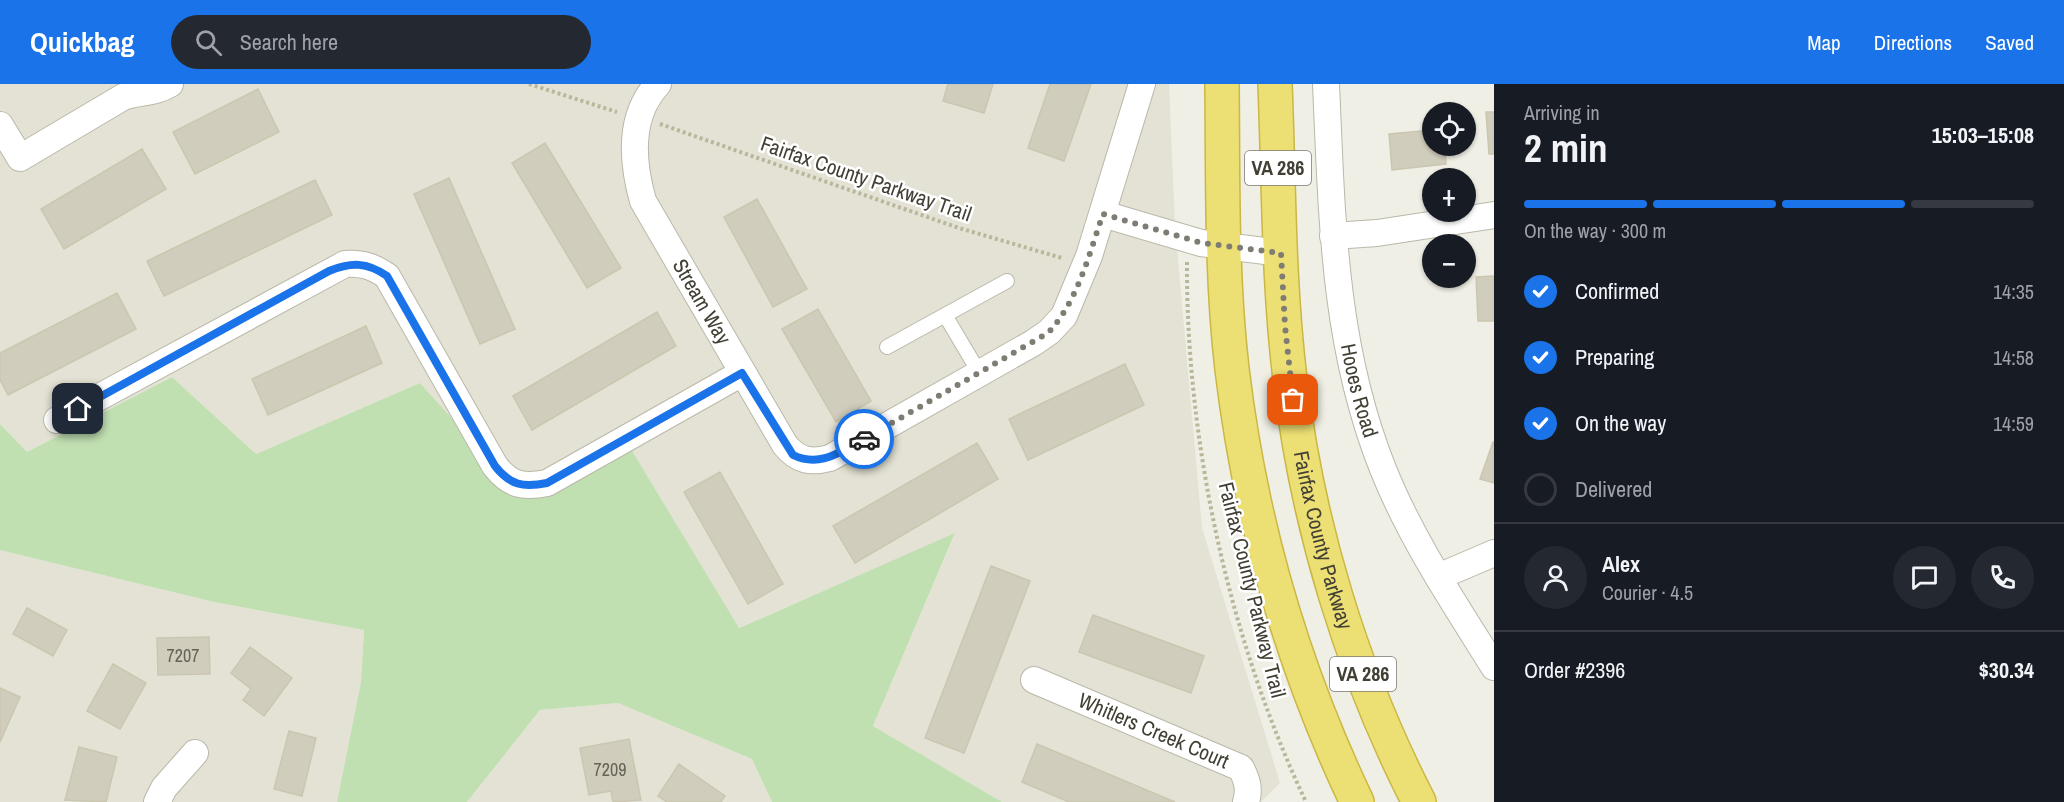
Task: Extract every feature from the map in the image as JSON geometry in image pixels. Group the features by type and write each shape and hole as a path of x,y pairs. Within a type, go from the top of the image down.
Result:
{"highway":[{"name":"VA 286","path":"1222,84 1225,248 1232,368 1252,490 1265,549 1303,672 1358,802"},
{"name":"Fairfax County Parkway","path":"1275,84 1281,253 1290,380 1299,439 1321,540 1370,693 1419,802"}],"street":[{"path":"0,125 20,158 123,97 134,93 156,92 170,84"},
{"name":"Stream Way","path":"658,84 645,100 639,118 635,173 644,201 742,373 793,455 804,460 817,461 830,458 980,374 1048,333 1064,316 1089,256 1142,84"},
{"name":"Hooes Road","path":"1326,84 1333,236 1339,304 1360,404 1396,498 1438,577 1494,667"},
{"path":"1103,214 1187,240 1225,248 1281,253"},
{"path":"1333,236 1377,233 1494,215"},
{"path":"57,420 345,264 368,265 387,276 495,466 505,479 519,486 547,483 742,373"},
{"path":"1438,577 1494,553"},
{"name":"Whitlers Creek Court","path":"1034,680 1241,768 1247,779 1246,802"},
{"path":"157,802 164,788 195,753"}],"lane":[{"path":"887,347 1007,281"},
{"path":"945,315 980,374"}],"path":[{"path":"529,84 624,114"},
{"name":"Fairfax County Parkway Trail","path":"653,122 959,228 1070,260"},
{"name":"Fairfax County Parkway Trail","path":"1187,271 1194,396 1214,523 1263,702 1306,802"}],"shaded area":[{"path":"0,84 1169,84 1175,225 1202,528 1280,783 1261,802 1002,802 873,726 955,534 738,628 620,431 520,494 420,383 256,454 172,377 27,452 0,424"},
{"path":"0,550 214,602 364,630 361,682 337,802 0,802"},
{"path":"618,703 752,759 772,802 467,802 540,710"}],"green space":[{"path":"172,377 256,454 420,383 520,494 620,431 739,628 955,533 873,726 1002,802 772,802 752,759 618,703 540,710 467,802 337,802 361,682 364,630 214,602 0,550 0,424 27,452"}],"building":[{"path":"948,84 993,84 984,113 943,101"},
{"path":"1050,84 1091,84 1064,161 1028,148"},
{"path":"258,89 279,132 195,174 173,132"},
{"path":"1486,112 1494,112 1494,154 1489,154"},
{"path":"1422,131 1422,156 1446,156 1446,164 1392,170 1389,134"},
{"path":"545,143 621,268 587,288 512,163"},
{"path":"142,149 166,189 64,249 41,209"},
{"path":"449,178 515,329 480,344 414,194"},
{"path":"315,180 332,215 164,296 147,261"},
{"path":"757,199 807,289 773,307 724,217"},
{"path":"1494,276 1494,321 1478,321 1476,277"},
{"path":"117,293 136,329 8,395 0,380 0,353"},
{"path":"818,309 871,401 836,422 782,329"},
{"path":"657,312 676,346 532,430 513,396"},
{"path":"366,326 382,363 268,415 252,379"},
{"path":"1125,364 1144,405 1028,460 1009,419"},
{"path":"1494,442 1494,483 1480,479"},
{"path":"977,443 998,479 855,563 833,526"},
{"path":"720,472 783,584 748,604 684,492"},
{"path":"991,566 1030,581 964,753 925,738"},
{"path":"27,608 67,630 53,656 13,634"},
{"path":"1093,615 1204,656 1191,693 1079,652"},
{"path":"209,637 210,674 158,675 157,638"},
{"path":"250,647 292,678 264,716 243,700 251,689 231,673"},
{"path":"113,664 146,683 120,729 87,711"},
{"path":"0,688 20,697 0,742"},
{"path":"289,731 316,738 302,796 274,789"},
{"path":"629,739 641,800 613,802 611,791 589,795 580,748"},
{"path":"1037,744 1175,802 1069,802 1022,782"},
{"path":"79,747 117,757 106,802 65,800"},
{"path":"679,764 725,796 721,802 667,802 658,796"}],"way so far":[{"path":"864,439 1048,333 1064,316 1089,256 1103,214 1187,240 1225,248 1281,253 1285,326 1293,400"}],"route":[{"path":"78,409 329,271 345,264 362,264 374,267 387,276 495,466 505,479 519,486 531,487 547,483 742,373 793,455 804,460 817,461 830,458 864,439"}]}
